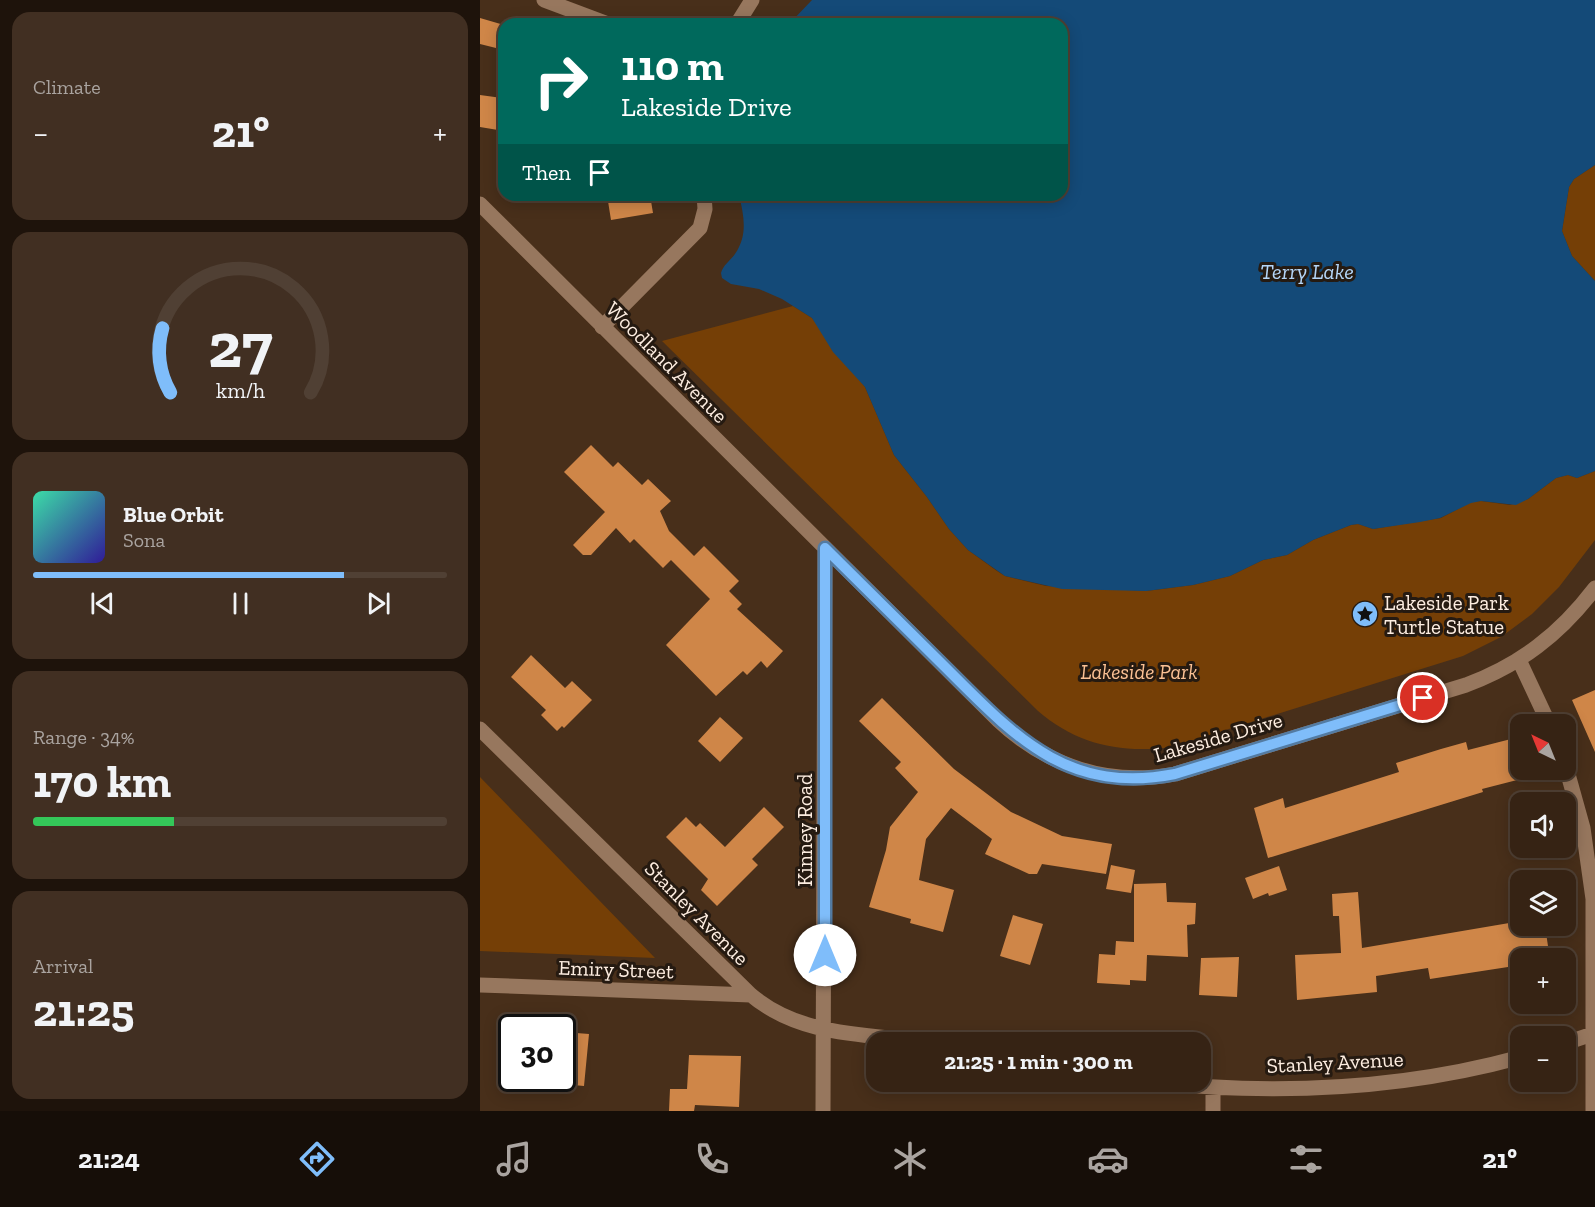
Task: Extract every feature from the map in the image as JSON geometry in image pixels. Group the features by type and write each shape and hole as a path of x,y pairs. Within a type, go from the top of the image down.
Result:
{"street":[{"path":"544,0 592,18"},
{"path":"740,18 752,0"},
{"path":"602,327 700,228 705,209 704,201"},
{"name":"Woodland Avenue","path":"480,204 825,548"},
{"name":"Lakeside Drive","path":"825,548 1015,735 1058,762 1104,776 1149,778 1188,770 1466,685 1519,660 1563,626 1595,588"},
{"name":"Kinney Road","path":"824,1111 825,548"},
{"path":"1519,660 1544,714"},
{"name":"Stanley Avenue","path":"480,729 751,995 783,1017 824,1030 866,1035"},
{"path":"1570,780 1583,828 1592,880 1594,924 1593,1111"},
{"name":"Emiry Street","path":"480,985 751,995"},
{"path":"1576,1040 1594,1034"},
{"name":"Stanley Avenue","path":"1213,1087 1302,1088 1365,1085 1452,1072 1510,1059"},
{"path":"1213,1087 1213,1111"}],"green space":[{"path":"1595,165 1595,281 1572,256 1562,231 1569,187 1574,179"},
{"name":"Lakeside Park","path":"793,306 812,318 865,387 894,455 949,529 968,550 1005,576 1046,586 1146,591 1193,585 1230,576 1263,560 1287,555 1313,540 1351,525 1358,524 1373,529 1441,518 1471,502 1510,505 1528,499 1556,478 1568,475 1577,478 1595,471 1595,540 1559,587 1532,614 1501,637 1463,656 1171,747 1134,749 1100,744 1068,732 1038,711 662,341"},
{"path":"480,777 655,958 480,951"}],"water":[{"name":"Terry Lake","path":"812,0 1595,0 1595,165 1574,179 1569,187 1562,231 1572,256 1595,281 1595,471 1577,478 1568,475 1556,478 1516,505 1481,501 1471,503 1440,518 1420,522 1373,529 1358,524 1351,525 1313,540 1287,555 1263,560 1230,576 1193,585 1146,591 1062,589 1005,576 968,550 949,529 894,455 865,387 833,352 812,318 782,299 759,289 731,284 722,278 721,273 742,240 743,218 740,201 1068,201 1068,18 795,18"}],"building":[{"path":"480,18 498,23 498,48 480,44"},
{"path":"480,95 498,97 498,130 480,127"},
{"path":"608,201 651,201 653,213 611,220"},
{"path":"591,445 613,467 618,462 642,485 648,479 671,501 660,511 669,531 694,556 704,546 739,581 729,591 742,604 737,609 783,651 767,668 761,661 747,675 743,671 716,696 666,645 710,599 671,560 663,568 634,539 630,543 616,528 591,555 583,555 573,545 605,512 564,472"},
{"path":"531,655 565,688 572,681 592,700 564,728 562,726 557,731 541,715 546,710 511,677"},
{"path":"1595,690 1595,752 1572,700"},
{"path":"882,698 954,769 1011,812 1062,836 1112,844 1106,874 1042,864 1037,874 1029,874 985,854 992,839 951,808 926,839 919,880 954,890 943,932 910,923 911,919 869,907 886,850 890,827 918,792 895,768 901,762 859,721"},
{"path":"720,717 743,738 720,762 698,741"},
{"path":"1510,739 1510,780 1517,780 1482,789 1483,792 1268,858 1254,808 1283,798 1285,808 1399,772 1396,763 1466,742 1468,750"},
{"path":"764,807 784,827 752,859 758,865 717,906 701,890 708,879 666,837 686,817 696,827 700,823 725,847"},
{"path":"1111,865 1135,870 1131,893 1106,889"},
{"path":"1279,866 1287,890 1269,896 1268,893 1253,899 1245,878"},
{"path":"1166,883 1167,902 1196,903 1195,924 1187,925 1188,957 1147,955 1146,981 1130,980 1130,985 1097,983 1099,954 1115,955 1116,941 1134,942 1134,884"},
{"path":"1358,892 1362,948 1510,923 1510,936 1546,936 1548,946 1510,948 1510,967 1430,979 1428,968 1376,976 1377,992 1297,1000 1295,955 1341,953 1339,916 1333,916 1332,894"},
{"path":"1013,915 1043,924 1030,965 1000,956"},
{"path":"1239,957 1237,997 1199,995 1201,958"},
{"path":"576,1033 589,1034 584,1086 576,1085"},
{"path":"689,1055 741,1056 739,1107 695,1105 694,1111 669,1111 670,1089 687,1089"}],"place":[{"name":"Lakeside Park Turtle Statue","path":"1365,614"}],"route":[{"path":"825,955 825,548 1009,730 1046,756 1087,772 1104,776 1136,778 1175,774 1423,698"}]}
